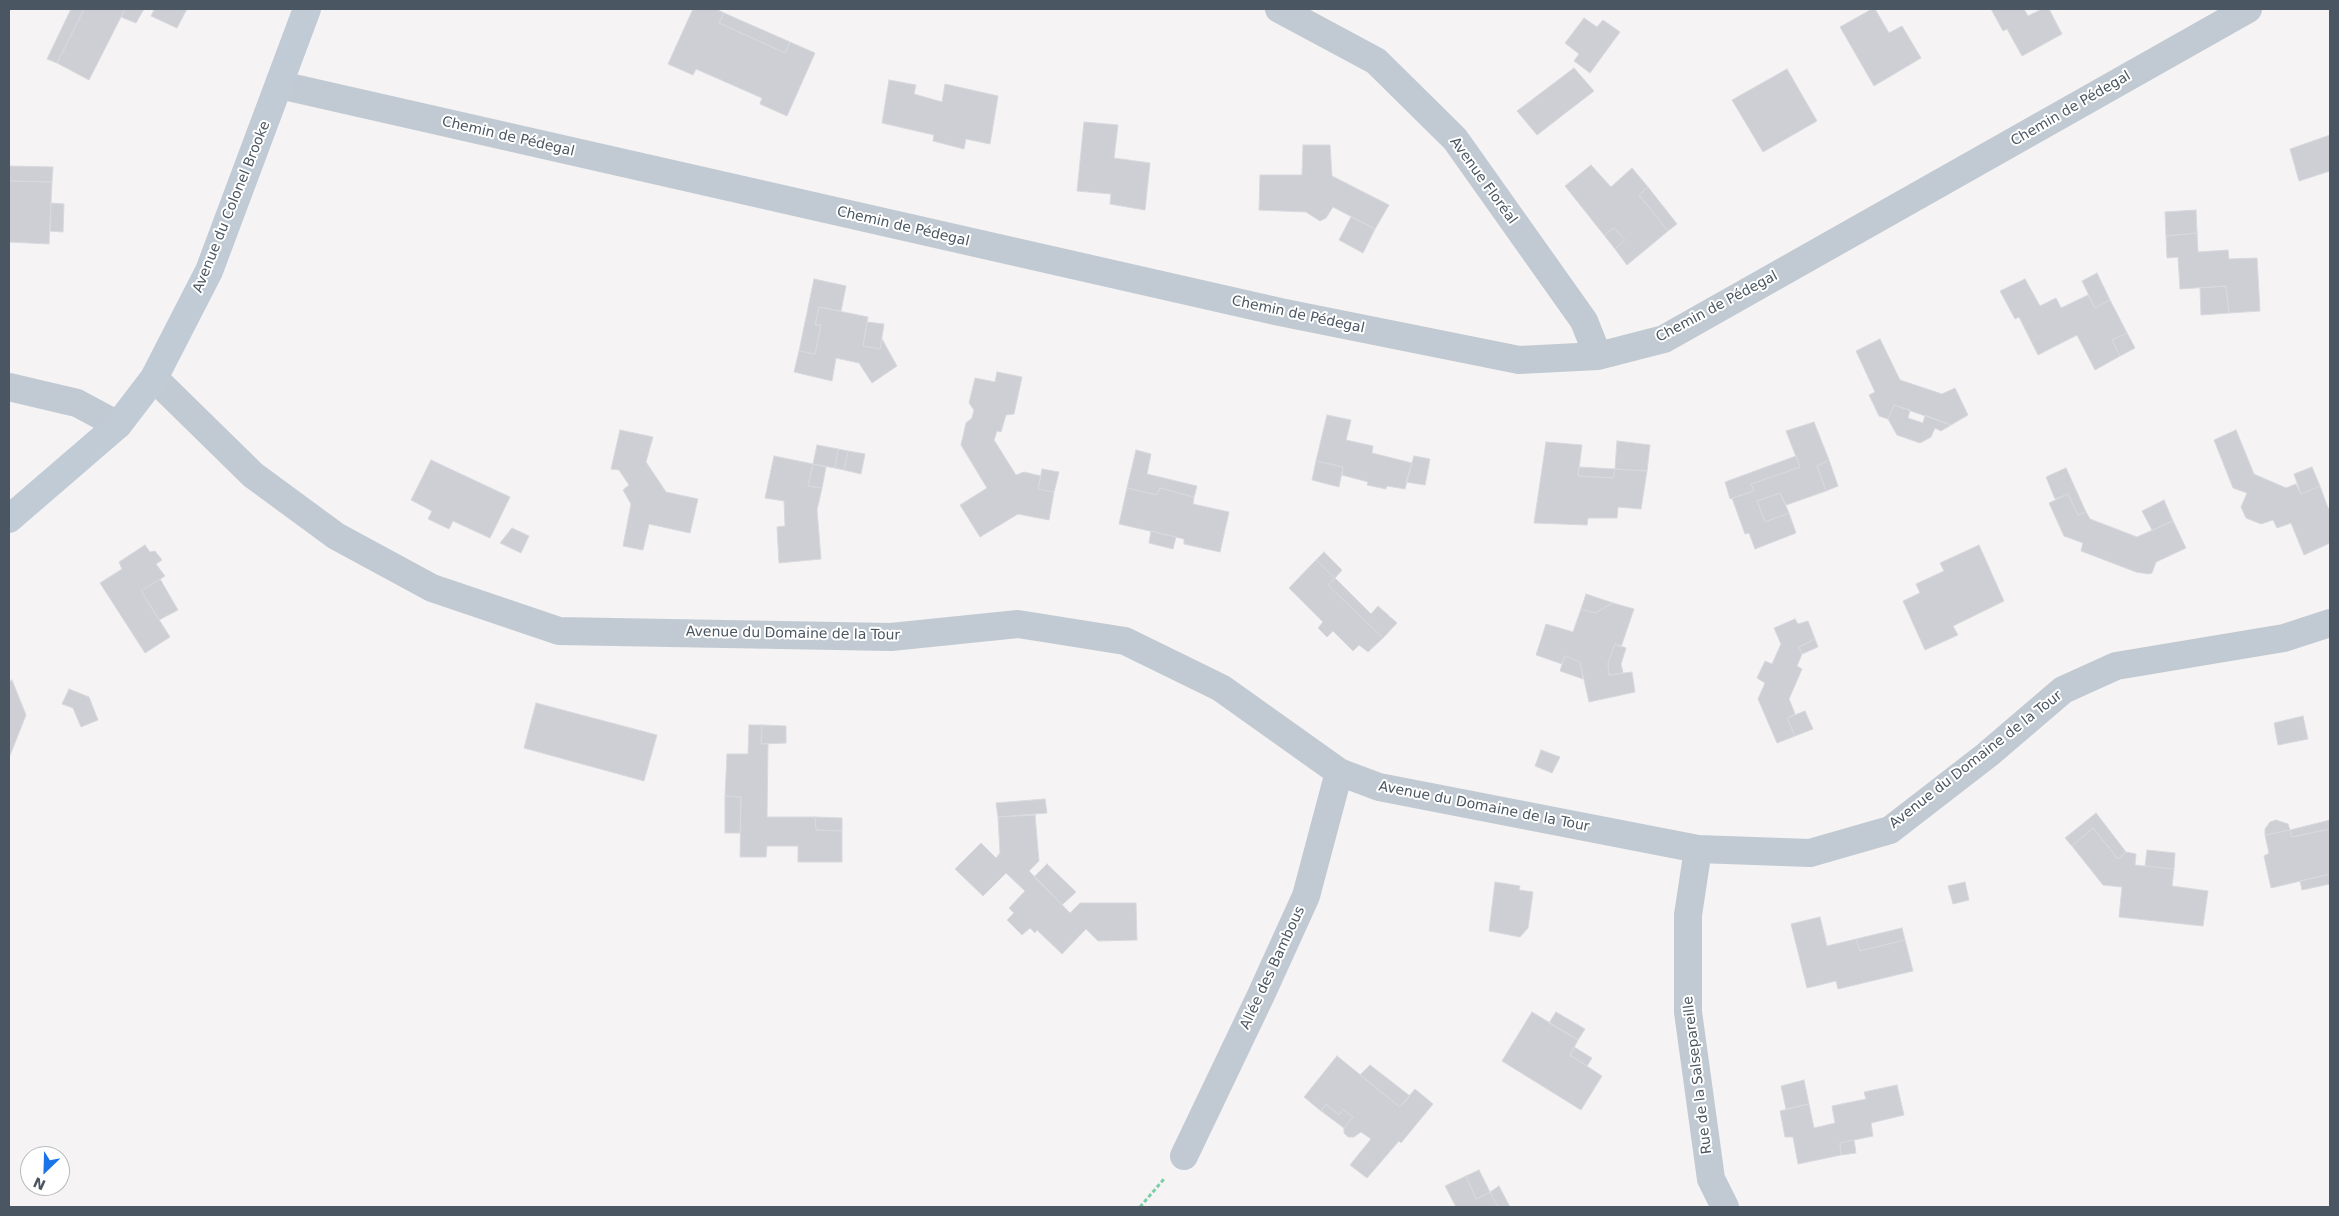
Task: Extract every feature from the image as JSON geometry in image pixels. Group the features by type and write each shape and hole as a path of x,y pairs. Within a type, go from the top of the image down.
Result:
{"main road":[{"name":"Avenue du Colonel Brooke","path":"9,519 118,425 154,378 208,271 280,85 307,9"}],"street":[{"name":"Avenue Floréal","path":"1279,9 1376,61 1455,139 1584,321 1598,356"},
{"name":"Chemin de Pédegal","path":"280,85 1289,314 1519,360 1598,356 1664,340 2248,9"},
{"name":"Avenue du Domaine de la Tour","path":"154,378 253,475 336,536 432,588 559,631 891,637 1018,624 1125,641 1221,688 1339,772 1379,787 1698,849 1810,853 1890,830 1987,755 2063,690 2116,666 2284,638 2330,622"},
{"path":"9,387 77,403 118,425"},
{"name":"Allée des Bambous","path":"1184,1156 1306,896 1339,772"},
{"name":"Rue de la Salsepareille","path":"1698,849 1688,915 1688,1012 1710,1179 1725,1207"}],"building":[{"path":"71,9 84,9 57,63 47,59"},
{"path":"84,9 125,9 89,80 57,63"},
{"path":"125,9 144,9 136,23 121,17"},
{"path":"150,9 187,9 177,28 151,16 154,10"},
{"path":"693,9 716,9 724,13 719,23 785,53 790,42 815,53 787,116 760,104 762,98 696,69 693,75 668,64"},
{"path":"1875,9 1889,33 1902,26 1921,58 1874,86 1840,27"},
{"path":"1991,9 2024,9 2028,16 2042,9 2049,9 2062,34 2022,56 2007,29 2003,31"},
{"path":"724,13 790,42 785,53 719,23"},
{"path":"1584,18 1597,27 1603,20 1620,32 1590,73 1574,61 1579,54 1565,43"},
{"path":"1574,68 1594,91 1537,135 1517,111"},
{"path":"1787,69 1817,121 1763,152 1732,100"},
{"path":"889,80 916,85 914,94 942,102 945,84 998,96 990,144 966,139 964,149 933,141 934,135 882,123"},
{"path":"1084,122 1118,125 1114,158 1150,163 1145,210 1110,204 1111,194 1077,191"},
{"path":"2330,135 2330,171 2299,181 2290,149"},
{"path":"1303,145 1330,145 1332,176 1389,205 1375,229 1333,207 1326,218 1320,221 1306,212 1259,210 1260,175 1302,175"},
{"path":"1591,165 1611,187 1632,168 1648,187 1639,195 1668,231 1627,265 1615,249 1625,240 1614,228 1604,235 1565,186"},
{"path":"9,166 53,167 52,182 9,181"},
{"path":"9,181 52,182 49,244 9,242"},
{"path":"1648,187 1677,224 1668,231 1639,195"},
{"path":"51,203 64,204 63,232 50,231"},
{"path":"2196,210 2197,233 2166,236 2165,212"},
{"path":"1351,217 1375,229 1363,253 1339,240"},
{"path":"1614,228 1625,240 1615,249 1604,235"},
{"path":"2197,233 2198,252 2228,250 2229,259 2257,258 2260,311 2229,313 2226,286 2180,289 2178,257 2167,258 2166,236"},
{"path":"2097,273 2110,300 2095,308 2082,281"},
{"path":"814,279 846,286 841,311 819,307 815,325 821,325 815,354 799,351"},
{"path":"2025,279 2040,306 2056,298 2061,308 2088,295 2095,308 2110,300 2127,333 2112,340 2120,356 2095,370 2077,335 2038,355 2019,317 2015,319 2000,291"},
{"path":"2226,286 2229,313 2201,315 2200,288"},
{"path":"819,307 868,317 863,346 880,349 882,339 897,366 872,383 859,363 836,358 832,381 794,372 799,351 815,354 821,325 815,325"},
{"path":"867,322 884,324 880,349 863,346"},
{"path":"2127,333 2135,348 2120,356 2112,340"},
{"path":"1880,339 1900,380 1942,394 1955,388 1968,415 1951,425 1894,405 1888,419 1879,416 1869,395 1875,392 1856,351"},
{"path":"997,372 1022,377 1014,414 1006,415 1001,432 997,431 994,440 1016,475 1024,472 1041,476 1038,489 1054,492 1049,520 1018,514 980,537 960,505 987,488 961,445 966,423 972,418 974,410 969,403 975,378 995,382"},
{"path":"1894,405 1910,410 1908,418 1923,423 1925,415 1951,425 1941,431 1935,428 1931,437 1920,443 1897,435 1888,419"},
{"path":"1327,415 1351,420 1346,440 1373,446 1372,453 1412,463 1405,489 1387,486 1386,489 1367,485 1368,482 1342,475 1343,467 1316,461"},
{"path":"1814,422 1829,460 1817,466 1826,491 1786,505 1780,493 1757,501 1765,522 1789,513 1796,533 1755,549 1749,533 1745,534 1732,498 1754,491 1751,484 1800,467 1786,431"},
{"path":"620,430 653,437 646,462 666,492 698,499 690,533 649,524 643,550 623,546 631,504 623,490 629,485 619,470 611,469"},
{"path":"2236,430 2254,474 2286,488 2296,484 2301,494 2320,486 2328,508 2330,508 2330,543 2304,555 2291,523 2277,528 2273,520 2261,524 2246,518 2241,507 2247,493 2233,488 2214,440"},
{"path":"1617,441 1650,445 1647,471 1615,469"},
{"path":"1546,442 1582,445 1578,476 1613,478 1615,469 1647,471 1641,509 1618,507 1617,518 1588,518 1587,525 1534,523"},
{"path":"817,445 838,449 835,468 813,464"},
{"path":"838,449 848,451 844,470 835,468"},
{"path":"1136,450 1151,454 1147,474 1197,486 1194,497 1160,488 1157,495 1127,488"},
{"path":"848,451 865,454 861,474 844,470"},
{"path":"774,456 813,464 808,486 822,488 817,510 821,559 779,563 777,527 785,526 784,501 765,498"},
{"path":"1414,456 1430,459 1425,485 1406,482"},
{"path":"1796,456 1800,467 1751,484 1754,491 1730,499 1725,482"},
{"path":"431,460 510,497 490,538 453,521 449,529 428,519 432,511 411,500"},
{"path":"1829,460 1838,486 1826,491 1817,466"},
{"path":"1316,461 1343,467 1339,487 1312,480"},
{"path":"813,464 826,467 822,488 808,486"},
{"path":"1579,467 1615,469 1613,478 1578,476"},
{"path":"2312,467 2320,486 2301,494 2294,474"},
{"path":"2066,468 2086,512 2078,515 2068,494 2055,499 2046,477"},
{"path":"1042,469 1059,472 1054,492 1038,489"},
{"path":"1127,488 1157,495 1160,488 1194,497 1193,504 1229,512 1220,552 1184,544 1184,539 1119,524"},
{"path":"1780,493 1789,513 1765,522 1757,501"},
{"path":"2068,494 2078,515 2086,512 2090,519 2137,537 2173,521 2186,548 2156,562 2152,573 2148,574 2136,572 2081,551 2083,543 2064,536 2049,503"},
{"path":"2164,500 2173,521 2152,530 2142,511"},
{"path":"512,528 529,536 521,553 500,543"},
{"path":"1151,531 1176,537 1173,549 1149,543"},
{"path":"145,545 150,552 155,551 162,560 156,564 165,576 141,591 170,637 145,653 100,583 122,569 119,562"},
{"path":"1979,545 2004,601 1953,626 1958,635 1925,650 1903,601 1920,593 1916,584 1944,571 1940,563"},
{"path":"1324,552 1342,570 1335,578 1316,560"},
{"path":"1316,560 1335,578 1328,585 1383,638 1368,652 1359,645 1353,651 1333,631 1327,637 1318,628 1323,622 1289,588"},
{"path":"1335,578 1371,614 1378,606 1397,623 1383,638 1328,585"},
{"path":"160,579 178,610 159,620 141,591"},
{"path":"1586,594 1613,603 1595,613 1581,609"},
{"path":"1613,603 1634,609 1621,647 1615,644 1608,663 1609,675 1632,672 1635,692 1589,702 1580,662 1565,656 1562,664 1536,655 1546,624 1573,632 1581,609 1595,613"},
{"path":"1795,619 1798,624 1808,621 1815,639 1799,647 1802,654 1797,666 1802,669 1789,699 1795,714 1787,718 1795,736 1777,743 1758,699 1765,683 1757,678 1765,661 1772,664 1781,644 1774,628"},
{"path":"1815,639 1818,647 1802,654 1799,647"},
{"path":"1615,644 1626,648 1621,664 1623,673 1609,675 1608,663"},
{"path":"1565,656 1580,662 1583,679 1560,671"},
{"path":"12,680 26,715 9,758 9,682"},
{"path":"69,689 89,697 98,720 81,727 73,708 62,704"},
{"path":"536,703 657,735 644,781 524,748"},
{"path":"1805,711 1813,729 1795,736 1787,718"},
{"path":"2303,716 2308,739 2278,745 2274,723"},
{"path":"749,725 762,725 761,744 768,744 767,817 815,817 816,830 842,831 842,862 798,862 798,846 767,846 766,857 740,857 741,797 725,796 727,754 748,754"},
{"path":"762,725 786,726 786,743 761,744"},
{"path":"1541,750 1560,757 1552,773 1535,766"},
{"path":"725,796 741,797 740,833 725,833"},
{"path":"1045,799 1047,813 998,817 996,803"},
{"path":"2096,813 2126,852 2118,859 2093,828 2072,846 2065,838"},
{"path":"1035,815 1039,861 1029,871 1070,913 1080,903 1136,903 1137,940 1098,941 1086,929 1062,954 1037,930 1035,933 1030,928 1022,935 1007,920 1014,913 1009,908 1025,891 1006,873 983,896 955,869 981,843 996,858 1000,853 998,817"},
{"path":"815,817 842,818 842,831 816,830"},
{"path":"2276,820 2288,824 2290,830 2265,835 2265,829 2270,822"},
{"path":"2330,820 2330,829 2292,837 2290,830"},
{"path":"2093,828 2118,859 2126,852 2136,854 2135,865 2174,869 2172,886 2208,891 2203,926 2119,917 2122,887 2103,885 2072,846"},
{"path":"2330,829 2330,874 2271,888 2264,856 2269,853 2265,835 2290,830 2292,837"},
{"path":"2147,850 2175,853 2174,869 2145,866"},
{"path":"1047,864 1076,892 1062,905 1034,877"},
{"path":"2330,874 2330,884 2302,890 2300,881"},
{"path":"1495,882 1520,886 1519,890 1533,892 1528,928 1520,937 1489,931"},
{"path":"1965,882 1969,900 1953,904 1948,886"},
{"path":"1820,917 1827,946 1856,939 1860,951 1905,940 1913,971 1838,989 1836,981 1807,988 1791,924"},
{"path":"1902,928 1905,940 1860,951 1856,939"},
{"path":"1532,1012 1578,1040 1570,1055 1602,1076 1581,1110 1502,1061"},
{"path":"1556,1012 1585,1029 1578,1040 1549,1023"},
{"path":"1574,1047 1592,1058 1587,1066 1570,1055"},
{"path":"1337,1056 1400,1107 1415,1089 1433,1104 1401,1143 1399,1141 1367,1178 1350,1165 1371,1139 1361,1132 1354,1137 1348,1137 1344,1133 1344,1128 1353,1117 1343,1109 1339,1115 1326,1104 1321,1111 1304,1097"},
{"path":"1370,1065 1410,1096 1400,1107 1360,1075"},
{"path":"1804,1080 1809,1104 1786,1109 1781,1086"},
{"path":"1897,1085 1904,1115 1871,1123 1873,1136 1840,1143 1841,1155 1798,1164 1793,1137 1785,1137 1780,1111 1809,1104 1814,1128 1835,1123 1832,1106 1866,1099 1864,1092"},
{"path":"1326,1104 1339,1115 1343,1109 1353,1117 1344,1128 1321,1111"},
{"path":"1854,1140 1856,1153 1841,1155 1840,1143"},
{"path":"1479,1170 1490,1192 1476,1199 1466,1176"},
{"path":"1466,1176 1476,1199 1490,1192 1498,1207 1456,1207 1445,1186"},
{"path":"1499,1186 1510,1207 1498,1207 1490,1192"}]}
